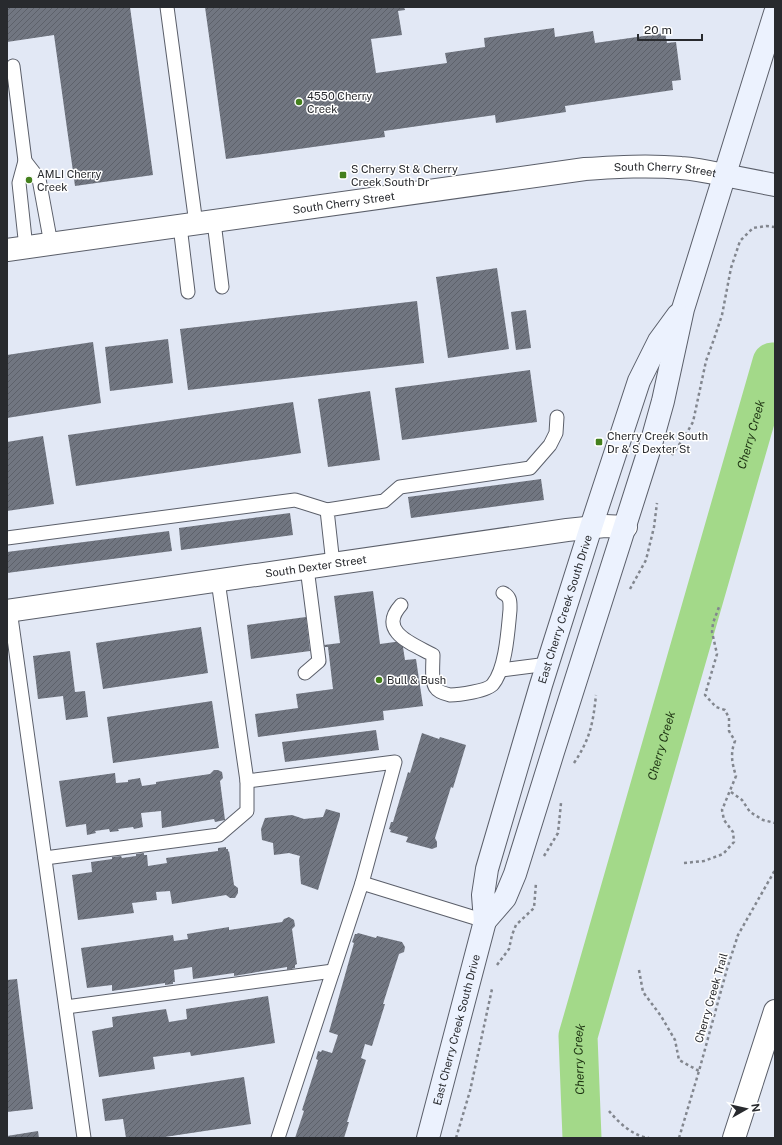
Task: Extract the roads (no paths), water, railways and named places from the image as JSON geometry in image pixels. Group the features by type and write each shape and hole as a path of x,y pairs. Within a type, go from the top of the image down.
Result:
{"main road":[{"name":"East Cherry Creek South Drive","path":"485,921 505,898 516,874 553,752 626,527 664,401 683,309 775,13"},
{"name":"South Cherry Street","path":"724,175 775,186"},
{"name":"East Cherry Creek South Drive","path":"428,1138 485,921 483,895 487,868 548,664 639,381 659,342 683,309"}],"street":[{"name":"South Cherry Street","path":"17,249 585,169 615,167 683,168 724,175"},
{"name":"South Dexter Street","path":"9,610 566,530 591,527 626,527"},
{"path":"734,1138 775,1011"}],"lane":[{"path":"167,7 197,224 222,287"},
{"path":"13,66 25,161 19,183 17,249"},
{"path":"25,161 39,179 51,244"},
{"path":"188,292 197,224"},
{"path":"7,538 295,500 327,510 384,501 400,487 530,468 550,445 556,433 557,417"},
{"path":"327,510 334,564"},
{"path":"305,673 319,661 307,568"},
{"path":"45,858 219,835 247,811 247,781 218,581"},
{"path":"401,605 394,614 392,623 394,630 401,636 433,655 433,683 436,688 450,695 485,690 494,683 500,670 510,610 510,600 507,595 503,593"},
{"path":"9,610 84,1138"},
{"path":"500,670 548,664"},
{"path":"247,781 395,762 362,883 278,1138"},
{"path":"362,883 485,921"},
{"path":"66,1007 333,971"}],"waterway":[{"name":"Cherry Creek","path":"582,1138 578,1036 772,362 775,362"}],"place":[{"name":"4550 Cherry Creek","path":"299,102"},
{"name":"S Cherry St & Cherry Creek South Dr","path":"343,175"},
{"name":"AMLI Cherry Creek","path":"29,180"},
{"name":"Cherry Creek South Dr & S Dexter St","path":"599,442"},
{"name":"Bull & Bush","path":"379,680"}]}
